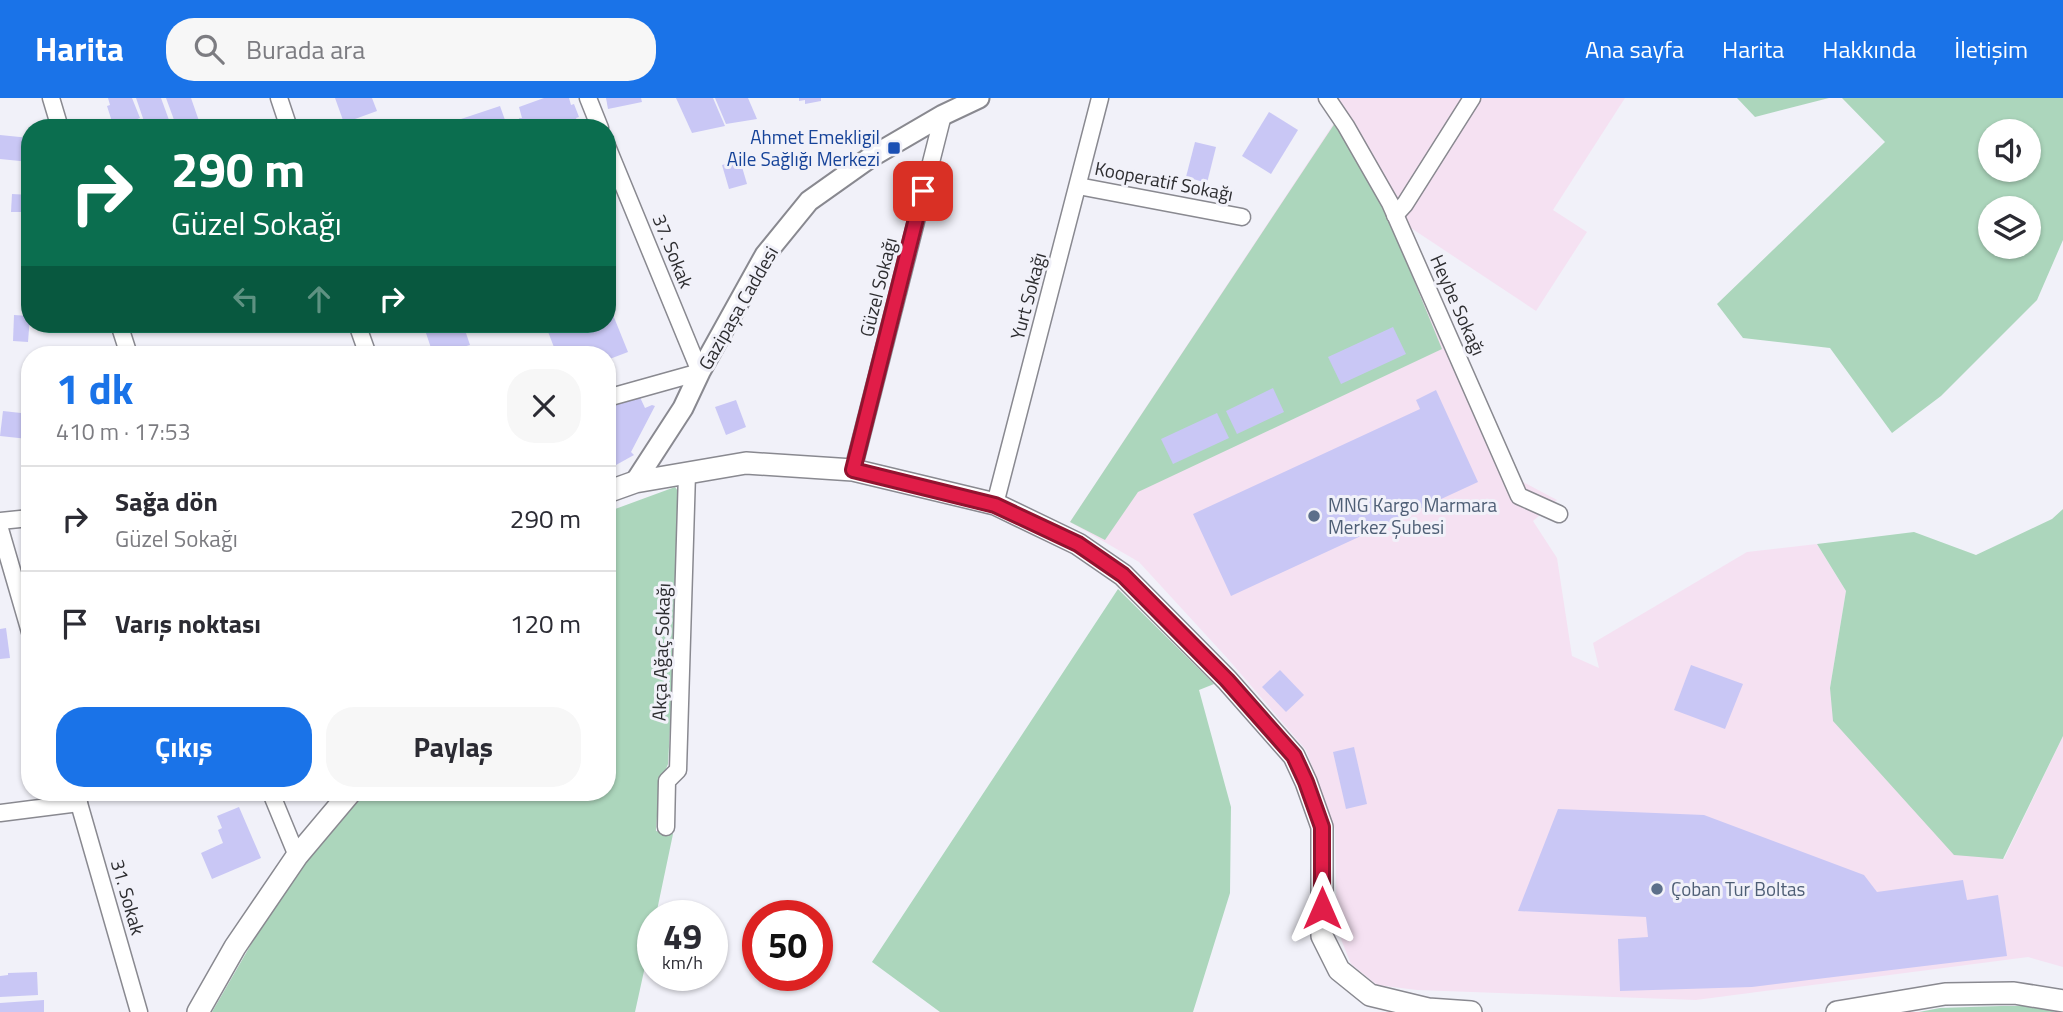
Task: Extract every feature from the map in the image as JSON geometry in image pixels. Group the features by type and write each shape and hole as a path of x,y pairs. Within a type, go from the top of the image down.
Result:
{"main road":[{"path":"616,489 635,482 746,463 853,470 995,505 1078,544 1123,575 1227,680 1294,756 1322,827 1322,936 1339,970 1370,995 1419,1008 1471,1012"},
{"path":"198,1012 235,947 296,856 343,801"},
{"path":"1837,1012 1945,994 2014,993 2063,1001"}],"street":[{"path":"51,98 57,119"},
{"path":"279,98 286,119"},
{"path":"588,98 596,119"},
{"name":"Gazipaşa Caddesi","path":"635,482 683,408 700,372 765,256 809,201 871,157 943,115 979,98"},
{"name":"Yurt Sokağı","path":"995,505 1100,98"},
{"name":"Heybe Sokağı","path":"1327,98 1390,203 1519,496 1559,514"},
{"path":"1395,215 1405,204 1472,98"},
{"name":"Güzel Sokağı","path":"853,470 943,115"},
{"name":"37. Sokak","path":"616,168 700,372"},
{"name":"Kooperatif Sokağı","path":"1078,186 1242,217"},
{"path":"616,395 700,372"},
{"name":"Akça Ağaç Sokağı","path":"666,827 667,781 678,770 687,473"},
{"path":"0,521 21,519"},
{"path":"0,529 21,601"},
{"path":"0,813 62,801"},
{"name":"31. Sokak","path":"79,801 139,1012"},
{"path":"274,801 296,856"}],"shaded area":[{"path":"1316,98 1625,98 1553,210 1587,232 1536,311 1411,228 1521,481 1557,500 1533,521 1557,558 1572,656 1599,668 1593,643 1747,552 1817,544 1846,591 1830,688 2004,859 2063,736 2063,967 2028,957 1696,1000 1417,990 1377,985 1351,964 1337,929 1335,829 1306,750 1228,659 1139,562 1070,522 1334,123"}],"green space":[{"path":"1737,98 1829,98 1755,117"},
{"path":"1842,98 2063,98 2063,240 2037,300 1941,396 1892,433 1830,348 1743,338 1717,304 1885,142"},
{"path":"1335,123 1384,207 1442,349 1138,492 1105,540 1070,522"},
{"path":"675,487 683,498 668,764 659,786 656,831 673,834 659,900 637,900 637,991 640,991 635,1012 212,1012 299,866 359,801 616,801 616,509"},
{"path":"2063,509 2063,736 2003,859 1954,855 1833,721 1830,688 1846,591 1817,544 1914,532 1976,555 2052,519"},
{"path":"1118,589 1214,684 1199,690 1231,807 1230,893 1193,1012 940,1012 872,962"},
{"path":"2034,1006 2056,1012 1919,1012 1940,1008"}],"building":[{"path":"108,98 132,98 140,118 111,119 107,106 110,105"},
{"path":"136,98 161,98 169,119 143,119"},
{"path":"166,98 191,98 198,119 174,119"},
{"path":"335,98 372,98 377,111 355,119 343,119"},
{"path":"544,98 569,98 579,117 519,119 522,118 519,107"},
{"path":"606,98 641,98 642,102 608,109"},
{"path":"676,98 713,98 725,126 692,133"},
{"path":"715,98 748,98 757,119 726,124"},
{"path":"799,98 821,98 821,101 805,104 805,100 799,101"},
{"path":"500,106 505,119 461,119"},
{"path":"1269,112 1298,130 1271,174 1242,156"},
{"path":"0,135 21,137 21,161 0,159"},
{"path":"1195,142 1216,147 1207,183 1186,177"},
{"path":"740,160 747,184 729,189 722,165"},
{"path":"12,194 21,194 21,212 11,212"},
{"path":"14,315 21,315 21,333 29,333 28,342 13,341"},
{"path":"616,322 628,352 616,357 616,346 554,346 548,333 616,333"},
{"path":"1393,327 1406,354 1341,384 1328,357"},
{"path":"426,333 466,333 470,345 466,346 430,346"},
{"path":"1273,388 1284,412 1237,434 1226,411"},
{"path":"1436,390 1478,482 1231,596 1193,514 1420,409 1416,400"},
{"path":"638,393 645,408 655,406 631,452 634,455 616,465 616,399"},
{"path":"736,400 746,427 726,435 715,407"},
{"path":"3,411 21,413 21,438 0,436"},
{"path":"1217,413 1229,438 1173,464 1161,439"},
{"path":"6,628 10,658 0,659 0,629"},
{"path":"1691,665 1743,684 1725,729 1674,710"},
{"path":"1280,670 1304,695 1286,712 1262,687"},
{"path":"1354,747 1367,804 1346,809 1333,752"},
{"path":"239,807 261,858 212,879 201,853 223,843 218,830 222,828 217,816"},
{"path":"1558,809 1704,815 1864,875 1877,892 1963,880 1967,900 1998,895 2007,956 1752,987 1620,991 1618,939 1648,937 1646,917 1518,911"},
{"path":"37,972 38,995 0,997 0,976 8,973"},
{"path":"44,1000 44,1012 0,1012 0,1003"}],"place":[{"name":"Ahmet Emekligil Aile Sağlığı Merkezi","path":"894,148"},
{"name":"MNG Kargo Marmara Merkez Şubesi","path":"1314,516"},
{"name":"Çoban Tur Boltas","path":"1657,889"}],"route":[{"path":"923,191 853,470 995,505 1078,544 1123,575 1227,680 1294,756 1322,827 1322,908"}]}
